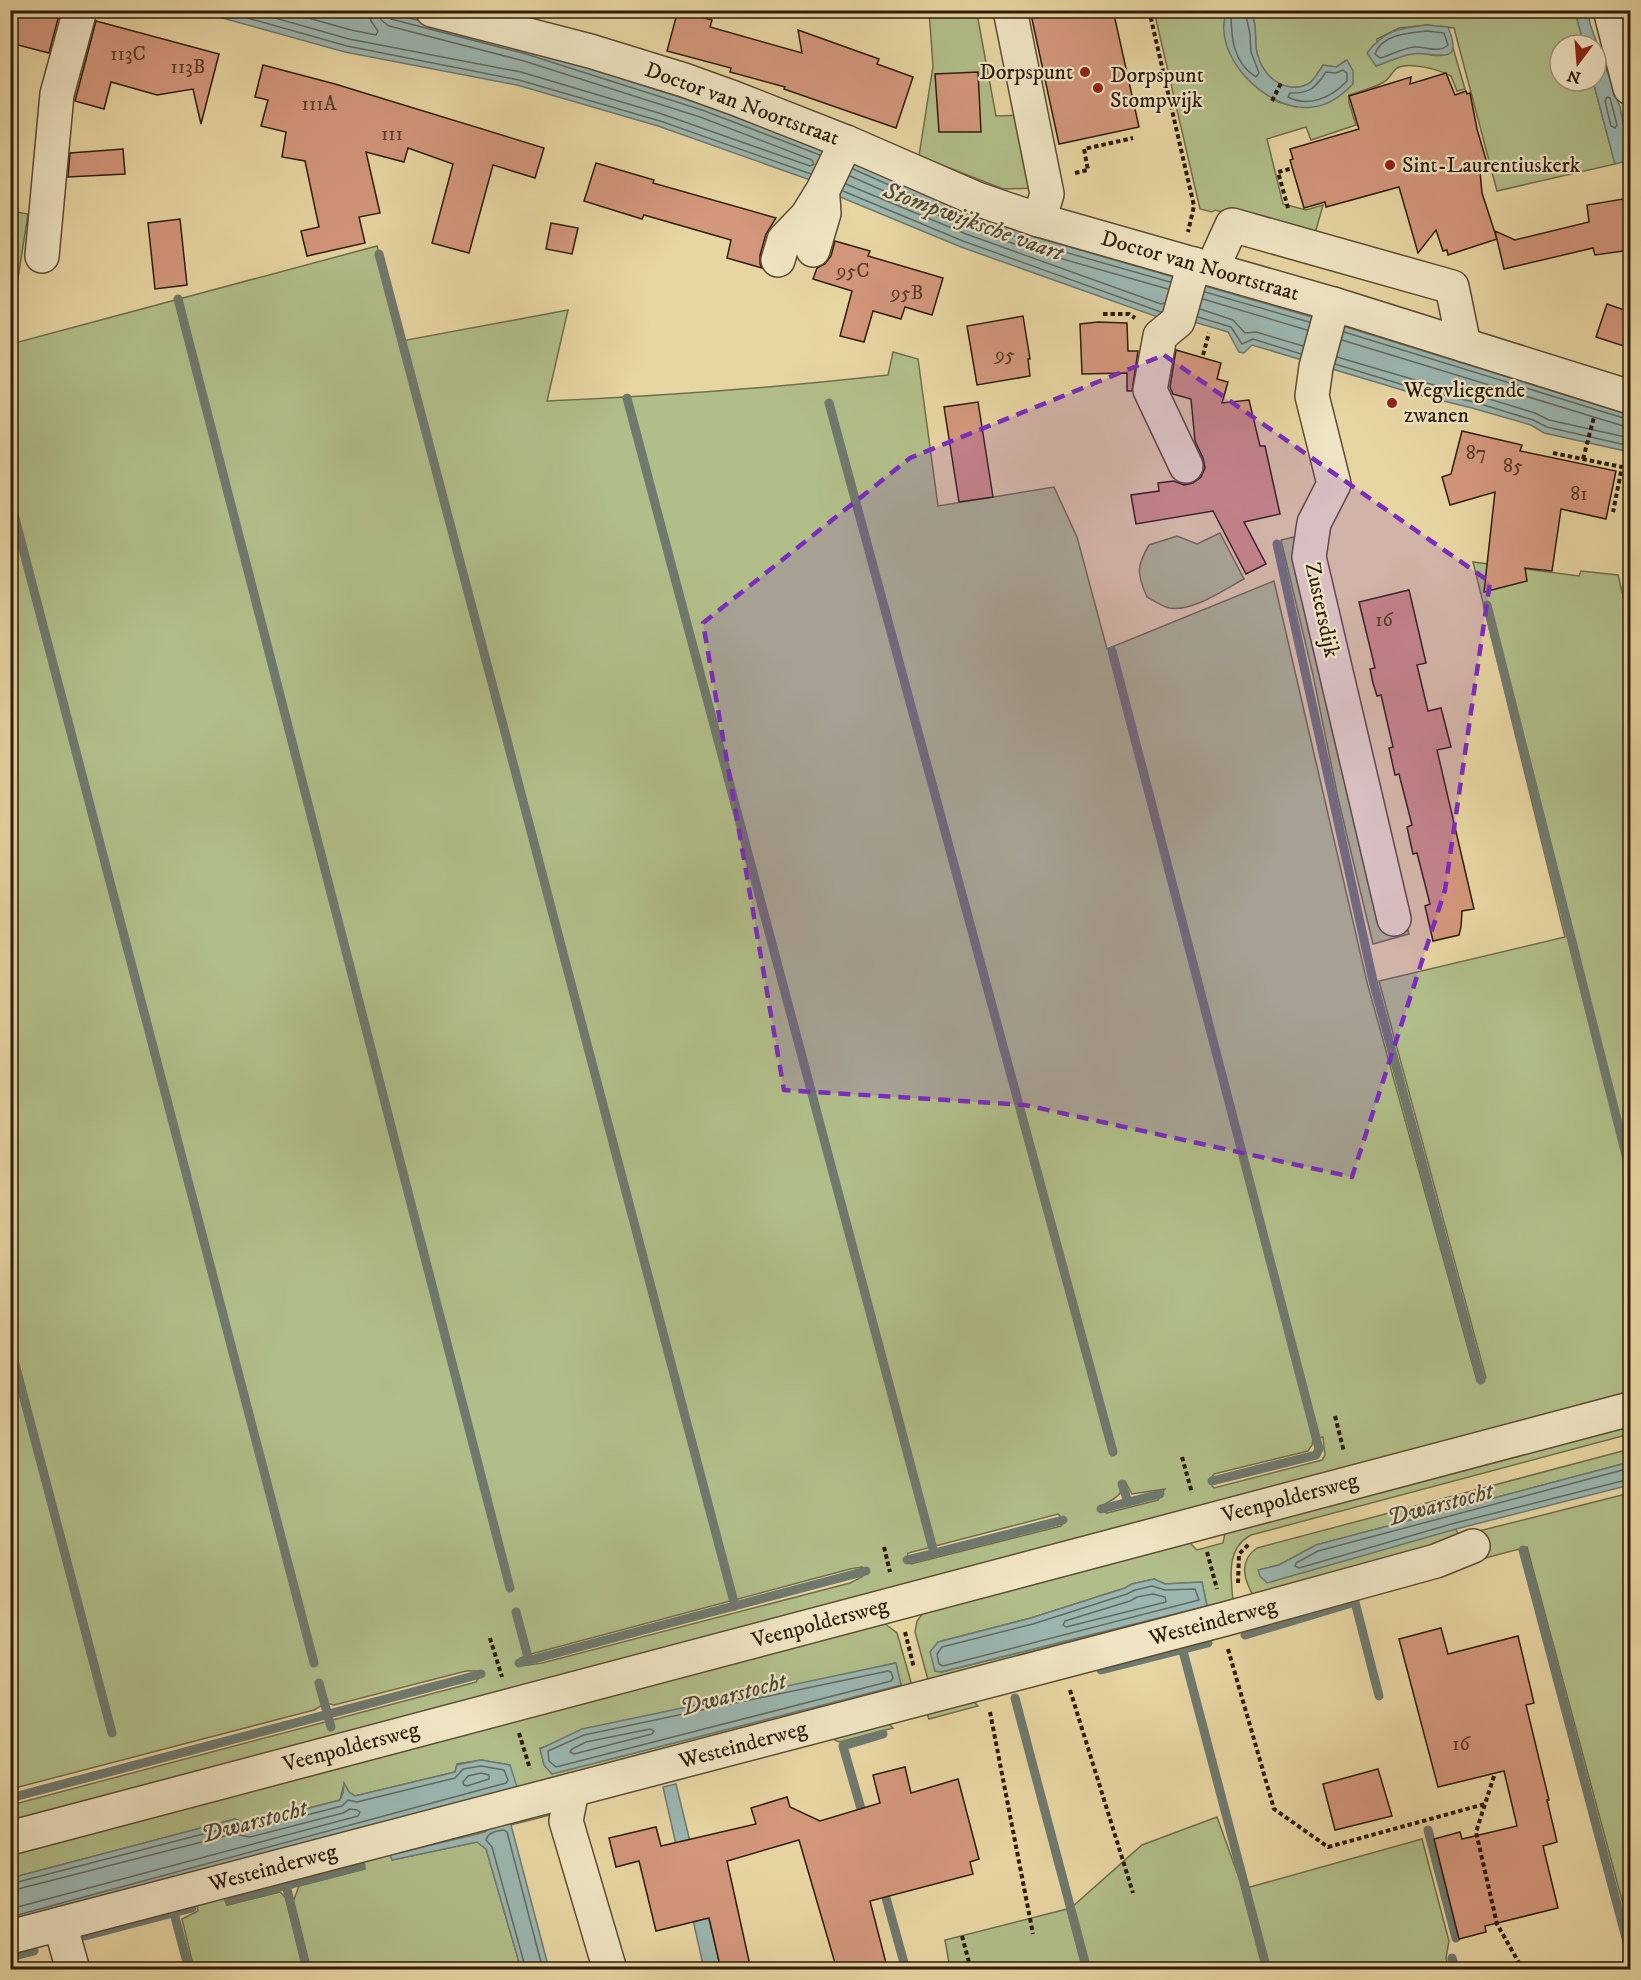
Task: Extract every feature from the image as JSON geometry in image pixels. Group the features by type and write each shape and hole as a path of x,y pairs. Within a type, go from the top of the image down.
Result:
{"street":[{"path":"42,256 57,94 80,10"},
{"name":"Doctor van Noortstraat","path":"432,10 590,51 734,98 844,147 977,199 1038,220 1199,270 1464,345 1630,397"},
{"path":"1010,10 1047,194 1038,220"},
{"path":"1610,10 1630,88"},
{"path":"778,260 784,240 807,216 823,190 844,147"},
{"path":"813,250 824,213 823,190"},
{"path":"1186,466 1150,390 1160,336 1179,321 1199,270 1232,225 1452,287 1464,345"},
{"name":"Zustersdijk","path":"1332,309 1316,367 1312,396 1334,484 1314,523 1309,557 1394,919"},
{"name":"Veenpoldersweg","path":"10,1838 1630,1409"},
{"name":"Westeinderweg","path":"10,1937 1062,1662 1436,1561 1473,1546"},
{"path":"572,1790 566,1821 610,1970"},
{"path":"60,1924 74,1970"}],"path":[{"path":"1149,10 1194,206 1185,246 1199,270"},
{"path":"1272,101 1281,83"},
{"path":"1088,167 1084,148 1133,138"},
{"path":"1290,168 1278,172 1293,228 1290,241"},
{"path":"1583,459 1594,414"},
{"path":"1553,453 1622,467 1613,512"},
{"path":"1335,1416 1351,1482"},
{"path":"1182,1457 1199,1522 1234,1616 1229,1657 1274,1809 1328,1847 1485,1804"},
{"name":"Veenpoldersweg","path":"1234,1616 1239,1554 1253,1542"},
{"path":"1062,1662 1132,1893"},
{"path":"982,1682 1034,1934"},
{"path":"1494,1776 1476,1832 1497,1924 1523,1970"},
{"path":"962,1936 970,1970"}],"highlighted area":[{"path":"1164,355 1490,582 1445,890 1352,1177 1025,1105 784,1090 703,623 910,458"}],"green space":[{"path":"929,11 995,11 977,14 996,116 1023,115 1038,188 1003,189 919,156 933,66"},
{"path":"1154,11 1227,11 1225,12 1253,84 1278,102 1296,107 1346,60 1336,67 1323,65 1314,79 1302,87 1290,87 1277,82 1271,78 1259,61 1254,23 1249,11 1575,11 1581,33 1548,33 1548,93 1596,93 1615,164 1497,191 1454,28 1427,25 1399,28 1377,39 1376,66 1413,53 1443,55 1453,48 1465,89 1457,91 1451,76 1440,71 1409,65 1402,66 1380,84 1349,95 1349,103 1356,125 1311,140 1306,127 1267,139 1283,204 1306,210 1323,205 1314,237 1215,210 1212,212 1200,209"},
{"path":"11,211 28,214 10,323"},
{"path":"377,246 402,341 568,310 547,401 718,391 888,375 893,352 918,359 938,506 1054,487 1077,537 1107,649 1274,581 1367,982 1477,1381 1486,1378 1379,981 1565,937 1473,562 1579,576 1581,571 1618,575 1630,625 1630,1392 11,1821 11,1805 476,1682 481,1674 477,1671 466,1671 334,1705 326,1703 314,1710 11,1789 11,344","holes":["1323,1437 1325,1455 1322,1460 1214,1488 1209,1482 1214,1474 1308,1451 1313,1440","1125,1481 1132,1494 1165,1489 1158,1500 1107,1513 1099,1510 1121,1492 1119,1483","1058,1514 1064,1520 1061,1526 911,1564 907,1560 908,1553","862,1567 865,1571 862,1577 850,1583 542,1663 521,1666 519,1663 520,1658 531,1654"]},
{"path":"1220,533 1244,579 1188,607 1169,608 1147,597 1139,571 1149,545 1177,536 1197,544"},
{"path":"1294,537 1385,927 1406,923 1409,934 1373,944 1281,540"},
{"path":"1630,1425 1630,1434 1251,1535 1242,1541 1233,1558 1231,1579 1234,1610 928,1680 915,1632 917,1621 923,1613 1189,1542 1197,1550 1223,1543 1225,1533","holes":["1154,1579 1165,1584 1202,1582 1207,1606 942,1672 935,1671 938,1642 1031,1618 1132,1584"]},
{"path":"1630,1449 1630,1462 1316,1545 1279,1565 1259,1570 1456,1529 1459,1536 1630,1493 1630,1930 1527,1547 1485,1558 1479,1535 1254,1597 1246,1577 1245,1565 1251,1553 1257,1548"},
{"path":"884,1623 897,1633 911,1682 901,1698 11,1929 510,1765 481,1760 457,1764 455,1772 355,1796 344,1784 340,1800 246,1824 235,1819 11,1878 11,1854","holes":["895,1663 901,1685 552,1774 544,1765 540,1748"]},
{"path":"965,1694 978,1706 929,1719 924,1705"},
{"path":"881,1716 893,1728 839,1742 829,1737"},
{"path":"541,1810 550,1815 511,1825 497,1824 485,1832 392,1860 477,1842 486,1848 521,1969 309,1969 293,1902 299,1886 365,1869 364,1862 224,1898 227,1905 280,1892 286,1898 304,1969 194,1969 182,1919 198,1911 197,1905 87,1932 81,1938 77,1925"},
{"path":"1217,1817 1243,1889 1422,1839 1449,1941 1446,1958 1449,1969 1089,1969 1072,1907 1142,1845"},
{"path":"1067,1909 1083,1969 946,1969 950,1968 945,1940"}],"water":[{"name":"Stompwijksche vaart","path":"197,11 381,11 528,48 704,105 829,152 972,215 1042,239 1346,327 1630,415 1630,452 1544,433 1531,425 1419,395 1252,345 1244,353 1239,352 1228,332 1171,315 1166,320 961,247 833,194 833,188 658,126 517,85 345,52"},
{"path":"1227,11 1249,11 1252,15 1259,61 1271,78 1277,82 1290,87 1302,87 1314,79 1323,65 1336,67 1347,60 1353,71 1353,84 1335,99 1319,106 1296,107 1278,101 1247,78 1235,63 1227,46 1224,28"},
{"path":"1575,11 1588,11 1593,33 1581,33"},
{"path":"1427,25 1448,27 1453,49 1450,53 1444,55 1412,54 1376,66 1367,53 1386,35 1409,27"},
{"path":"1608,74 1620,107 1630,160 1615,164 1596,93 1608,93"},
{"path":"1630,1462 1630,1485 1456,1529 1267,1583 1258,1570 1279,1565 1316,1545"},
{"path":"1154,1579 1165,1584 1202,1582 1207,1606 941,1672 935,1671 930,1652 938,1642 1031,1618 1132,1584"},
{"path":"896,1663 901,1685 552,1774 544,1765 540,1749 582,1729"},
{"path":"481,1760 510,1765 517,1787 11,1923 11,1878 235,1819 247,1824 340,1800 344,1783 349,1792 355,1796 455,1772 457,1765"},
{"path":"676,1784 721,1969 704,1969 663,1787"},
{"path":"507,1823 511,1825 549,1969 521,1969 486,1849 477,1842 392,1860 390,1855 485,1832 492,1825"}],"building":[{"path":"17,10 60,11 49,53 10,43 10,33"},
{"path":"678,10 703,10 701,17 712,20 710,27 802,53 798,30 879,59 877,64 913,77 896,128 784,89 785,87 730,72 731,68 667,51"},
{"name":"Dorpspunt","path":"1030,10 1113,10 1139,127 1059,144"},
{"path":"96,21 219,54 201,124 193,89 157,95 111,82 104,109 75,101"},
{"path":"263,65 335,84 544,148 535,178 493,165 469,253 432,243 453,164 408,148 404,162 366,152 380,213 359,217 365,243 307,256 301,231 319,227 305,161 282,157 286,132 261,126 268,100 255,97"},
{"path":"978,72 981,132 939,132 935,74"},
{"name":"Sint-Laurentiuskerk","path":"1446,73 1455,95 1466,91 1467,94 1470,93 1477,129 1489,170 1480,172 1482,193 1497,239 1448,255 1447,250 1443,251 1436,230 1418,253 1399,187 1326,207 1325,202 1304,208 1290,160 1293,159 1290,149 1359,129 1349,96 1411,77 1410,84"},
{"path":"123,149 125,174 68,177 70,153"},
{"path":"596,163 654,180 653,183 776,218 766,234 760,255 762,268 727,258 731,240 644,215 642,219 584,201"},
{"path":"1623,199 1630,250 1595,255 1593,248 1504,269 1495,231 1515,240 1589,222 1587,205"},
{"path":"180,219 187,285 155,289 148,223"},
{"path":"551,223 578,228 572,254 546,249"},
{"path":"835,241 870,251 868,256 943,278 932,315 905,307 901,319 873,311 864,342 840,336 852,291 813,279 817,268 825,264 831,256"},
{"path":"1607,304 1630,312 1630,348 1596,337"},
{"path":"1023,316 1030,359 1028,359 1030,376 977,385 967,326"},
{"path":"1127,323 1128,351 1138,351 1132,391 1127,391 1127,373 1082,374 1080,324"},
{"path":"1176,350 1221,363 1217,379 1228,382 1222,403 1249,400 1260,446 1265,446 1280,514 1244,522 1266,564 1246,574 1213,511 1136,524 1131,495 1159,491 1158,483 1174,481 1184,485 1193,483 1201,477 1205,468 1195,441 1191,399 1173,394 1170,387"},
{"path":"978,402 993,497 959,502 944,407"},
{"path":"1462,431 1522,445 1520,451 1616,471 1606,519 1561,509 1552,571 1525,568 1527,581 1484,592 1495,492 1450,505 1442,477 1451,474"},
{"path":"1409,590 1426,663 1417,665 1428,711 1441,708 1451,747 1437,750 1474,909 1462,911 1459,935 1433,941 1425,906 1430,904 1417,853 1413,854 1407,827 1412,825 1399,774 1395,775 1389,748 1393,747 1381,695 1377,696 1373,683 1370,669 1375,668 1359,602"},
{"path":"1441,1628 1448,1654 1518,1636 1534,1703 1526,1705 1557,1842 1543,1846 1558,1908 1485,1926 1486,1932 1459,1939 1434,1839 1460,1832 1462,1839 1517,1826 1504,1771 1438,1787 1399,1639"},
{"path":"905,1767 911,1793 958,1779 979,1859 970,1862 973,1874 870,1901 886,1963 863,1970 837,1970 799,1840 727,1861 751,1970 721,1970 709,1918 656,1931 639,1861 616,1867 609,1838 656,1827 661,1846 756,1824 751,1808 787,1797 790,1807 820,1821 880,1803 873,1775"},
{"path":"1378,1769 1392,1816 1335,1830 1323,1784"}],"waterway":[{"path":"379,254 735,1606"},
{"path":"178,299 510,1588"},
{"path":"627,398 934,1553"},
{"path":"829,403 1113,1452"},
{"path":"10,499 314,1663"},
{"path":"1277,544 1373,981 1481,1380"},
{"path":"1487,605 1630,1171"},
{"path":"1112,651 1319,1449 1316,1455 1212,1481"},
{"path":"10,1345 112,1733"},
{"path":"1122,1484 1128,1502"},
{"path":"1101,1509 1160,1494"},
{"path":"907,1560 1063,1520"},
{"path":"1523,1550 1630,1953"},
{"path":"519,1663 866,1571"},
{"path":"1245,1635 1355,1602 1379,1696"},
{"path":"516,1612 529,1661"},
{"path":"1101,1670 1208,1643"},
{"path":"1183,1651 1267,1970"},
{"path":"10,1798 481,1674"},
{"path":"319,1683 331,1727"},
{"path":"1015,1698 1087,1970"},
{"path":"864,1819 843,1746 883,1734"},
{"path":"1428,1830 1456,1938"},
{"path":"230,1900 361,1866"},
{"path":"286,1885 307,1970"},
{"path":"883,1887 906,1970"},
{"path":"85,1936 192,1908"},
{"path":"174,1913 189,1970"},
{"path":"10,1957 34,1951"},
{"path":"1452,1958 1456,1970"}],"place":[{"name":"Dorpspunt","path":"1085,72"},
{"name":"Dorpspunt Stompwijk","path":"1098,88"},
{"name":"Sint-Laurentiuskerk","path":"1390,165"},
{"name":"Wegvliegende zwanen","path":"1392,403"}],"water label":[{"name":"Dwarstocht","path":"1440,1505"},
{"name":"Dwarstocht","path":"733,1695"},
{"name":"Dwarstocht","path":"254,1822"}]}
